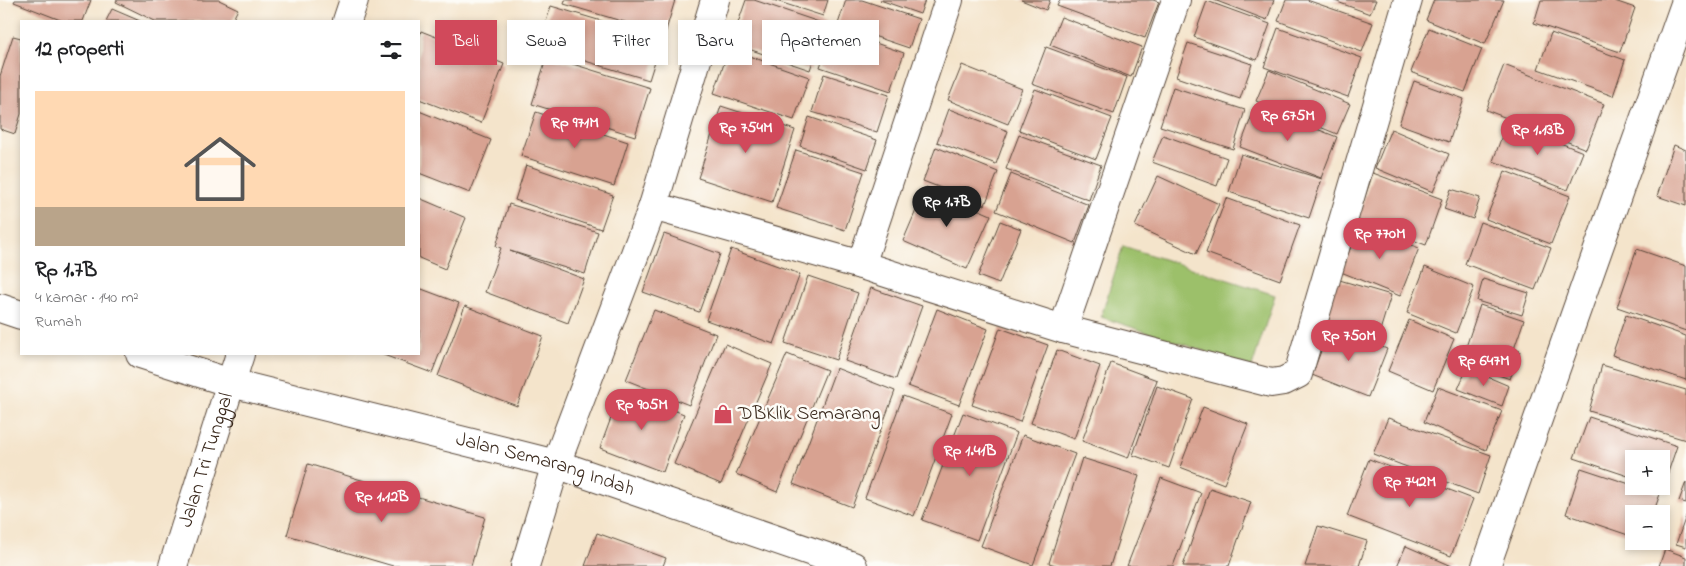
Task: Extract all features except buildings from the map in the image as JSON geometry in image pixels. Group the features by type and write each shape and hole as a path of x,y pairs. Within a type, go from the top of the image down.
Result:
{"street":[{"path":"347,20 354,0"},
{"path":"525,566 556,464 653,206 715,0"},
{"path":"861,265 949,0"},
{"path":"1063,329 1176,0"},
{"path":"653,206 861,265 1063,329 1271,383 1284,381 1298,374 1408,0"},
{"path":"1486,566 1686,1"},
{"path":"0,308 20,315"},
{"name":"Jalan Semarang Indah","path":"143,355 230,383 556,464 853,566"},
{"name":"Jalan Tri Tunggal","path":"173,566 240,355"}],"green space":[{"path":"1123,246 1275,295 1252,367 1101,317"}],"place":[{"name":"DBKlik Semarang","path":"723,414"}]}
